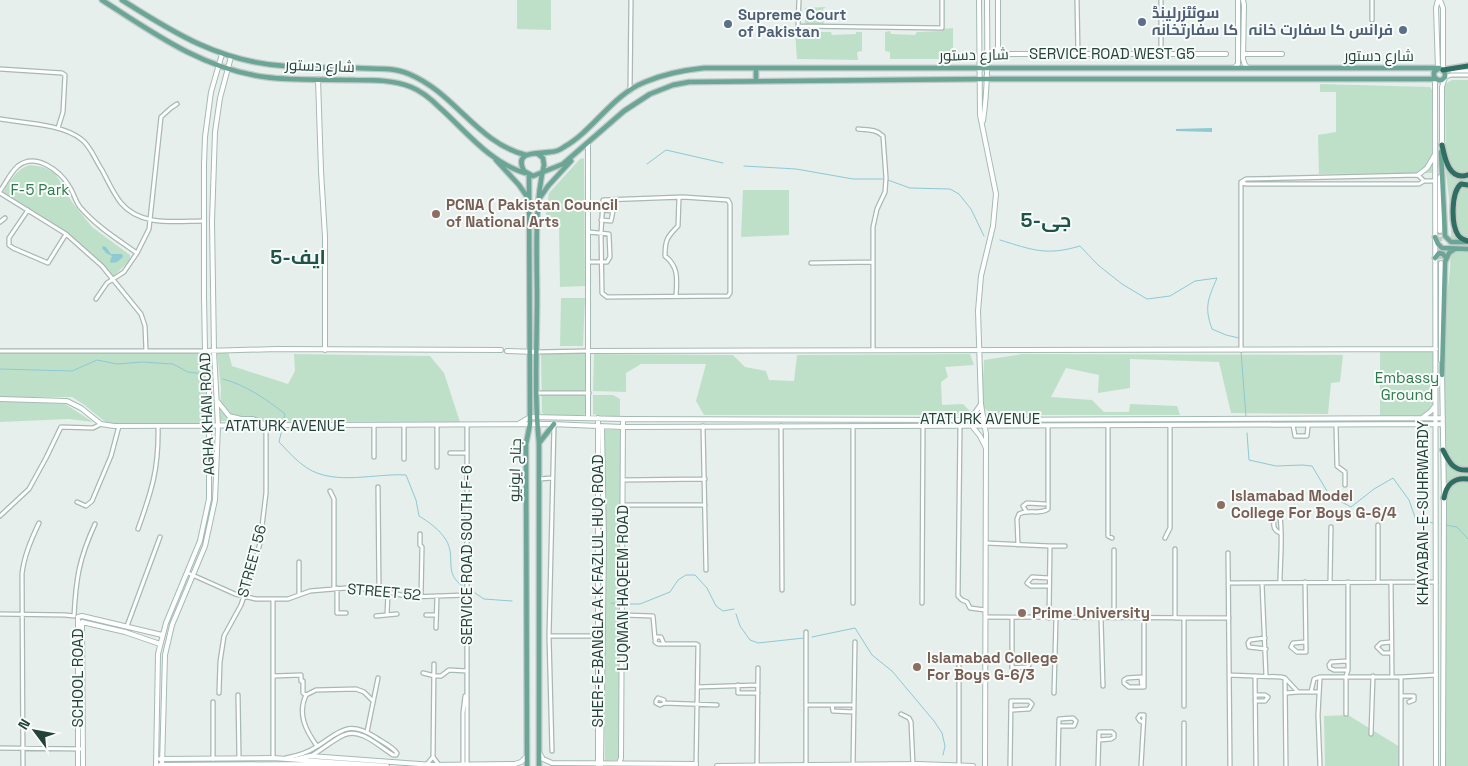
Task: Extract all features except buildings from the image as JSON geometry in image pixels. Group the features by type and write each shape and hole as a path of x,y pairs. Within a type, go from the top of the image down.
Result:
{"highway":[{"path":"1442,70 1468,66"},
{"path":"1442,148 1451,171 1457,175 1468,175"},
{"path":"1468,184 1461,184 1456,189 1454,210 1455,228 1458,235 1468,241"},
{"path":"1443,450 1453,467 1468,470"},
{"path":"1444,498 1446,489 1451,482 1459,478 1468,478"}],"main road":[{"name":"شارع دستور","path":"102,0 169,43 198,58 227,68 264,77 378,80 412,87 435,103 490,155 511,168 528,174"},
{"name":"شارع دستور","path":"122,0 176,34 231,57 282,66 387,69 407,73 442,93 494,142 508,150 526,155"},
{"name":"شارع دستور","path":"538,154 557,150 570,144 615,102 644,82 686,70 704,68 1442,70"},
{"path":"756,68 756,82"},
{"path":"881,68 881,80"},
{"path":"1435,79 1434,72 1442,70 1445,77"},
{"name":"شارع دستور","path":"542,171 555,168 576,154 636,102 668,87 689,82 986,79 1440,80 1445,77"},
{"path":"1442,148 1442,230 1451,242 1468,241"},
{"path":"538,154 544,162 542,171 536,175 528,174 521,164 526,155 538,154"},
{"path":"538,199 576,154"},
{"path":"490,155 519,185 529,199"},
{"name":"جناح ایونیو","path":"539,766 539,442 536,352 538,199 542,171"},
{"name":"جناح ایونیو","path":"527,766 526,444 530,424 528,174"},
{"path":"1435,238 1442,248 1468,249"},
{"path":"1442,375 1446,258 1448,253 1455,249"},
{"path":"1435,258 1439,253 1443,254 1446,258"},
{"path":"539,442 554,424"}],"street":[{"path":"630,91 631,0"},
{"path":"799,0 798,26 942,28 942,0"},
{"path":"979,0 980,115 994,177 996,200 993,226 979,292 981,404 986,448 985,610 987,617 985,766"},
{"path":"983,123 986,99 987,0"},
{"name":"SERVICE ROAD WEST G5","path":"998,0 998,54 1226,54"},
{"path":"1077,0 1078,54"},
{"path":"1161,0 1161,54"},
{"path":"1232,69 1238,64 1238,0"},
{"path":"1243,0 1243,62 1249,69"},
{"path":"1372,0 1372,20"},
{"path":"1439,0 1443,8 1442,70"},
{"name":"AGHA KHAN ROAD","path":"156,766 158,654 162,635 200,541 209,499 209,388 205,351 205,137 211,92 222,54"},
{"path":"1243,54 1282,54"},
{"name":"AGHA KHAN ROAD","path":"162,765 165,655 172,625 205,546 216,500 218,426 214,351 212,222 215,132 220,98 231,57"},
{"path":"0,69 65,74 63,112 58,128"},
{"name":"شارع دستور","path":"1442,70 1468,71"},
{"path":"1442,148 1442,87 1445,77 1468,75"},
{"path":"318,79 325,237 325,350"},
{"name":"KHAYABAN-E-SUHRWARDY","path":"1435,79 1436,766"},
{"path":"1435,97 1442,96"},
{"path":"96,299 107,283 124,272 137,253 148,230 161,117 177,104"},
{"path":"0,119 58,128 80,138 88,146 122,204 141,218 212,222"},
{"path":"858,129 873,130 880,132 883,136 886,178 884,195 877,209 873,227 873,350"},
{"path":"588,144 588,418"},
{"path":"1240,182 1246,179 1418,175 1427,168 1435,156"},
{"path":"137,253 103,230 80,206 69,186 55,169 47,165 36,162 22,164 11,173 0,192 66,234 102,266 141,314 146,326 146,351"},
{"path":"1418,175 1424,181"},
{"path":"1312,178 1312,184"},
{"path":"1319,184 1320,178"},
{"path":"1240,182 1246,184 1419,184 1424,181 1434,181"},
{"path":"1240,182 1241,350"},
{"path":"676,296 676,267 665,256 665,246 667,239 678,226 679,198"},
{"path":"679,198 728,200 730,204 730,292 728,296 607,297 602,293 601,210 605,199 679,198"},
{"path":"28,210 9,238 10,245 13,248 48,262 66,234"},
{"path":"601,210 613,211 613,219 611,221 601,220"},
{"path":"0,222 5,218"},
{"path":"588,232 607,233 610,236 610,257 607,262 588,262"},
{"path":"811,263 872,262"},
{"name":"KHAYABAN-E-SUHRWARDY","path":"1441,263 1440,357 1444,498 1442,766"},
{"path":"507,350 536,352 1436,349"},
{"path":"0,351 501,350"},
{"path":"537,393 589,392"},
{"path":"0,399 67,401 81,408 101,424 94,428 61,427 40,471 29,489 0,516"},
{"path":"217,400 224,411 232,418 253,420 267,426"},
{"path":"967,419 975,413 981,404"},
{"path":"1420,418 1431,411 1436,404"},
{"name":"ATATURK AVENUE","path":"518,424 530,417 622,419 1443,418"},
{"name":"SHER-E-BANGLA A K FAZLUL HUQ ROAD","path":"600,418 597,636 600,765"},
{"path":"1184,418 1184,425"},
{"name":"LUQMAN HAQEEM ROAD","path":"619,764 621,758 623,615 622,419"},
{"path":"796,419 796,426"},
{"name":"ATATURK AVENUE","path":"101,424 119,426 554,424 622,427 1336,426 1443,424"},
{"path":"552,751 549,636 554,424"},
{"name":"SERVICE ROAD SOUTH F-6","path":"465,765 464,713 467,686 467,425"},
{"path":"1165,538 1170,528 1170,425"},
{"path":"1293,425 1295,436 1307,436 1308,426"},
{"path":"77,502 86,506 92,501 110,456 119,426"},
{"path":"138,529 156,476 158,426"},
{"name":"STREET 56","path":"219,692 220,662 224,636 244,596 257,556 265,508 267,426"},
{"path":"374,426 374,457"},
{"path":"404,426 404,459"},
{"path":"437,426 437,467"},
{"name":"SHER-E-BANGLA A K FAZLUL HUQ ROAD","path":"600,426 604,544 600,765"},
{"path":"703,426 706,570"},
{"path":"781,426 782,590"},
{"path":"853,426 853,603"},
{"path":"960,426 958,596 967,602 970,608 985,610"},
{"path":"972,426 986,448"},
{"path":"1018,545 1017,519 1019,514 1026,511 1044,512 1048,509 1048,426"},
{"path":"1108,426 1108,536 1112,538"},
{"path":"1336,426 1336,466 1345,472 1345,486"},
{"path":"922,603 923,427"},
{"path":"450,453 467,453"},
{"path":"538,479 552,478"},
{"path":"623,480 705,479"},
{"path":"378,487 379,590"},
{"path":"330,491 334,499 337,613 346,613"},
{"path":"1026,511 1023,506 1027,503 1045,504"},
{"path":"623,505 705,505"},
{"path":"1280,533 1275,531 1273,527 1274,519 1280,517 1280,533 1280,582"},
{"path":"23,766 24,561 39,523"},
{"path":"0,614 65,615 79,618 77,572 83,550 95,524"},
{"path":"1378,525 1378,581"},
{"path":"1330,582 1331,527"},
{"path":"420,534 420,545 422,547 421,597"},
{"path":"127,626 160,537"},
{"path":"1436,540 1443,542"},
{"path":"986,543 1066,546"},
{"path":"1049,618 1050,546"},
{"path":"1175,549 1175,618"},
{"path":"1114,550 1114,618"},
{"path":"1228,553 1230,766"},
{"path":"299,562 299,595"},
{"name":"STREET 52","path":"188,573 256,599 288,599 310,591 336,588 379,590 410,597 466,595"},
{"path":"1049,578 1032,578 1027,583 1031,586 1049,586"},
{"path":"1305,582 1306,642 1306,652 1297,652 1291,647 1293,643 1306,642"},
{"path":"1346,714 1348,582"},
{"path":"1391,582 1392,677"},
{"path":"1228,583 1436,582"},
{"path":"1262,583 1263,626 1266,638 1266,676"},
{"path":"387,615 388,593"},
{"path":"436,628 437,596"},
{"path":"273,600 273,676 277,764"},
{"path":"376,616 397,614"},
{"path":"426,615 436,615"},
{"path":"539,752 543,759 552,763 696,765 697,644 658,644 655,639 653,616 623,615"},
{"path":"987,617 1229,618"},
{"name":"SCHOOL ROAD","path":"79,618 127,626 162,635"},
{"name":"SCHOOL ROAD","path":"79,618 160,644"},
{"name":"SCHOOL ROAD","path":"78,766 80,749 79,618"},
{"path":"1012,618 1012,660 1012,668 1027,667 1029,665 1027,661 1012,660"},
{"path":"1054,693 1056,618"},
{"path":"1101,618 1103,686"},
{"path":"1142,686 1141,677 1124,680 1124,684 1129,687 1144,687 1144,618"},
{"path":"1184,618 1184,706"},
{"path":"806,632 806,766"},
{"path":"549,636 597,636"},
{"path":"655,639 656,637 661,637 664,644"},
{"path":"1266,638 1250,640 1248,643 1249,647 1266,649"},
{"path":"854,642 854,765"},
{"path":"1392,642 1381,643 1377,647 1383,653 1392,652"},
{"path":"158,654 165,655"},
{"path":"1348,661 1335,661 1329,665 1334,670 1348,670"},
{"path":"427,765 433,757 434,664"},
{"path":"959,666 959,766"},
{"path":"757,766 758,668"},
{"path":"422,673 441,676 449,670 467,671"},
{"path":"273,676 301,675 305,694 302,708 304,724 317,746"},
{"path":"1229,675 1285,678 1298,692"},
{"path":"1311,692 1314,679 1320,677 1436,675"},
{"path":"1255,676 1256,766"},
{"path":"1371,734 1372,676"},
{"path":"1320,677 1318,715 1320,766"},
{"path":"1401,677 1401,766"},
{"path":"367,732 378,678"},
{"path":"1285,678 1286,766"},
{"path":"738,685 738,693 758,693"},
{"path":"697,686 758,685"},
{"path":"305,694 316,690 356,688 364,692 372,700"},
{"path":"1286,693 1319,692"},
{"path":"1255,695 1266,695 1268,697 1265,701 1255,701"},
{"path":"238,696 239,758"},
{"path":"1401,696 1414,696 1414,700 1408,702"},
{"path":"1010,766 1011,701 1029,701 1032,704 1029,709 1012,710"},
{"path":"213,702 214,759 216,764"},
{"path":"664,703 717,705"},
{"path":"806,705 854,705"},
{"path":"832,705 833,711 854,712"},
{"path":"900,714 909,718 911,722 916,765"},
{"path":"1058,766 1059,719 1073,718 1076,721 1074,726 1059,726"},
{"path":"1141,766 1144,722"},
{"path":"1184,724 1184,766"},
{"path":"156,760 294,757 317,746 345,728 354,728 367,732 396,750 396,755 393,755 364,737 350,733 343,735 299,764"},
{"path":"1098,766 1099,732 1112,732 1115,735 1112,739 1099,740"},
{"path":"1436,744 1443,744"},
{"path":"0,748 80,749"},
{"name":"SCHOOL ROAD","path":"80,749 83,766"},
{"path":"310,756 427,765 465,765 515,764 521,762 527,756"},
{"path":"433,757 440,765"},
{"path":"277,758 299,764 387,766"},
{"path":"621,758 625,763"},
{"path":"156,766 329,764 349,766"},
{"path":"717,766 973,766"}],"green space":[{"path":"517,0 551,0 551,30 517,29"},
{"path":"826,7 823,9 824,26 805,25 805,8"},
{"path":"953,28 953,59 890,59 890,52 885,51 885,32 915,35 917,32 942,31 943,29"},
{"path":"795,32 831,32 832,35 862,32 862,51 857,52 858,60 797,59"},
{"path":"1452,80 1468,80 1468,766 1444,766 1444,385 1451,242 1451,214 1446,174 1445,84"},
{"path":"1320,84 1430,87 1432,90 1432,173 1319,174 1318,135 1336,132 1336,92 1320,92"},
{"path":"584,158 585,286 560,287 559,223 545,220 549,193 580,159"},
{"name":"F-5 Park","path":"30,165 43,167 55,173 72,202 92,227 130,255 130,260 113,277 93,255 72,238 3,192 17,172"},
{"path":"743,190 789,190 789,235 741,237"},
{"path":"561,298 585,298 583,346 560,346"},
{"path":"228,351 232,366 288,384 295,371 294,354 430,356 444,373 460,422 220,421 221,389 217,352"},
{"name":"Embassy Ground","path":"1380,351 1434,352 1434,421 1380,422"},
{"path":"203,352 207,396 207,425 108,424 72,397 0,397 0,353"},
{"path":"541,353 585,353 586,413 584,415 546,416 542,413"},
{"path":"594,354 733,355 745,367 766,371 769,380 794,381 797,355 970,354 974,365 945,367 948,377 941,382 942,405 963,404 970,411 966,415 704,415 696,401 706,364 641,364 626,373 626,392 593,391"},
{"path":"1022,354 1343,355 1340,382 1331,383 1328,414 1231,413 1219,362 1130,359 1130,388 1098,393 1099,375 1066,368 1051,397 1092,400 1104,412 1129,412 1130,404 1177,406 1180,415 991,415 982,405 984,360"},
{"path":"593,395 613,395 620,399 620,416 593,414"},
{"path":"0,401 65,404 93,422 69,419 0,422"},
{"path":"603,430 621,430 619,760 605,761"},
{"path":"1348,715 1400,747 1400,766 1325,766 1324,716"}],"water":[{"path":"1212,128 1212,132 1176,131 1176,129"},
{"path":"103,246 111,254 122,254 123,257 117,262 111,263 112,256 106,253 102,248"}],"waterway":[{"path":"647,164 666,150 723,163"},
{"path":"744,166 796,169 853,179 885,179 910,188 950,189 959,194 971,209 984,236"},
{"path":"1000,240 1022,247 1048,251 1058,251 1080,246 1098,265 1122,284 1147,299 1170,296 1195,281 1217,278 1208,303 1208,315 1212,329 1239,338"},
{"path":"1241,351 1246,417"},
{"path":"0,369 72,371 97,360 117,364 142,362 173,364 188,372 204,374"},
{"path":"223,379 248,389 271,403 285,414 283,423"},
{"path":"282,429 279,442 299,462 318,473 342,478 406,475 416,500 419,516 434,526 446,540 449,547 453,576 464,587"},
{"path":"1247,433 1249,460 1276,466 1312,466 1330,496 1351,507 1374,489 1393,478 1409,500 1416,520 1434,523"},
{"path":"1445,525 1457,527 1468,539"},
{"path":"626,604 640,604 670,592 678,580 686,575 695,575 707,588 716,606 723,611 734,609"},
{"path":"475,593 484,599 512,601"},
{"path":"611,603 620,604"},
{"path":"736,614 740,626 750,640 758,643 804,638"},
{"path":"812,637 855,628 872,655 892,671 934,721 942,733 945,746 943,755"}],"tunnel":[{"path":"1440,231 1441,263"}],"place":[{"name":"سوئٹزرلینڈ کا سفارتخانہ","path":"1142,22"},
{"name":"Supreme Court of Pakistan","path":"728,24"},
{"name":"فرانس کا سفارت خانہ","path":"1403,30"},
{"name":"PCNA ( Pakistan Council of National Arts","path":"436,214"},
{"name":"Islamabad Model College For Boys G-6/4","path":"1221,505"},
{"name":"Prime University","path":"1022,613"},
{"name":"Islamabad College For Boys G-6/3","path":"917,667"}],"district":[{"name":"جی-5","path":"1046,220"},
{"name":"ایف-5","path":"298,257"}]}
